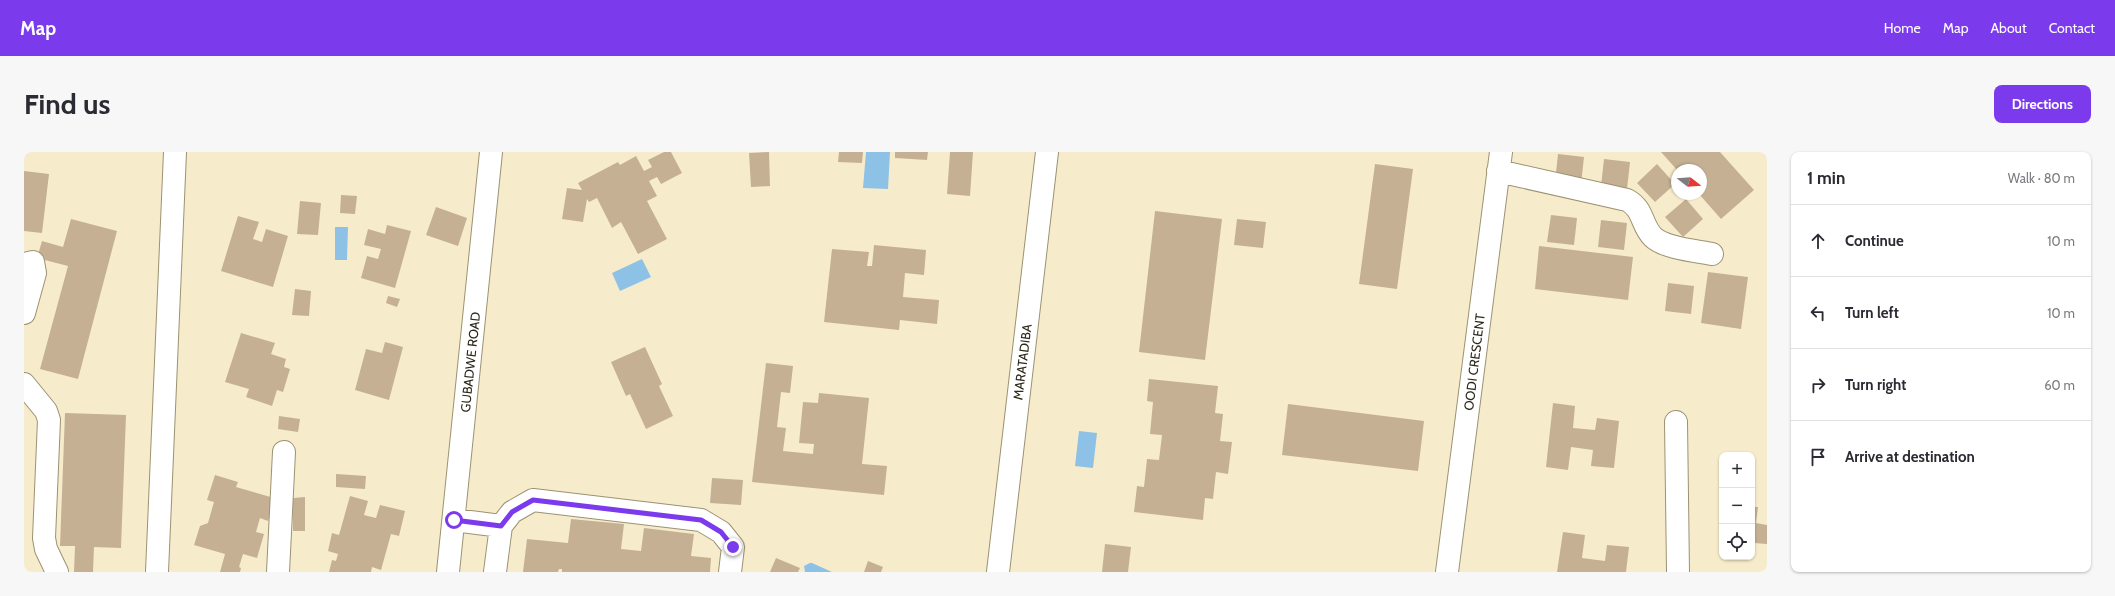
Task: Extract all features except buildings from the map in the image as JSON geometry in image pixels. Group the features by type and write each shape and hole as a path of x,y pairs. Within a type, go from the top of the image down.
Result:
{"street":[{"path":"157,572 175,152"},
{"name":"GUBADWE ROAD","path":"448,572 491,152"},
{"name":"MARATADIBA","path":"998,572 1047,152"},
{"path":"1500,162 1627,200 1636,205 1652,236 1662,243 1712,254"},
{"name":"OODI CRESCENT","path":"1447,572 1500,162"},
{"path":"24,264 33,262 35,273 24,313"},
{"path":"24,384 46,411 49,420 44,538 46,549 57,572"},
{"path":"1676,422 1678,572"},
{"path":"278,572 284,452"},
{"path":"495,572 501,526 512,512 533,500 701,520 721,532 733,547 730,572"},
{"path":"454,520 501,526"}],"water":[{"path":"866,152 890,152 888,189 863,188"},
{"path":"335,227 348,227 347,260 335,260"},
{"path":"642,259 651,277 620,291 612,273"},
{"path":"1079,431 1097,433 1093,468 1075,466"},
{"path":"810,563 832,572 805,572 804,566"}],"route":[{"path":"454,520 501,526 512,512 533,500 701,520 721,532 733,547"}]}
